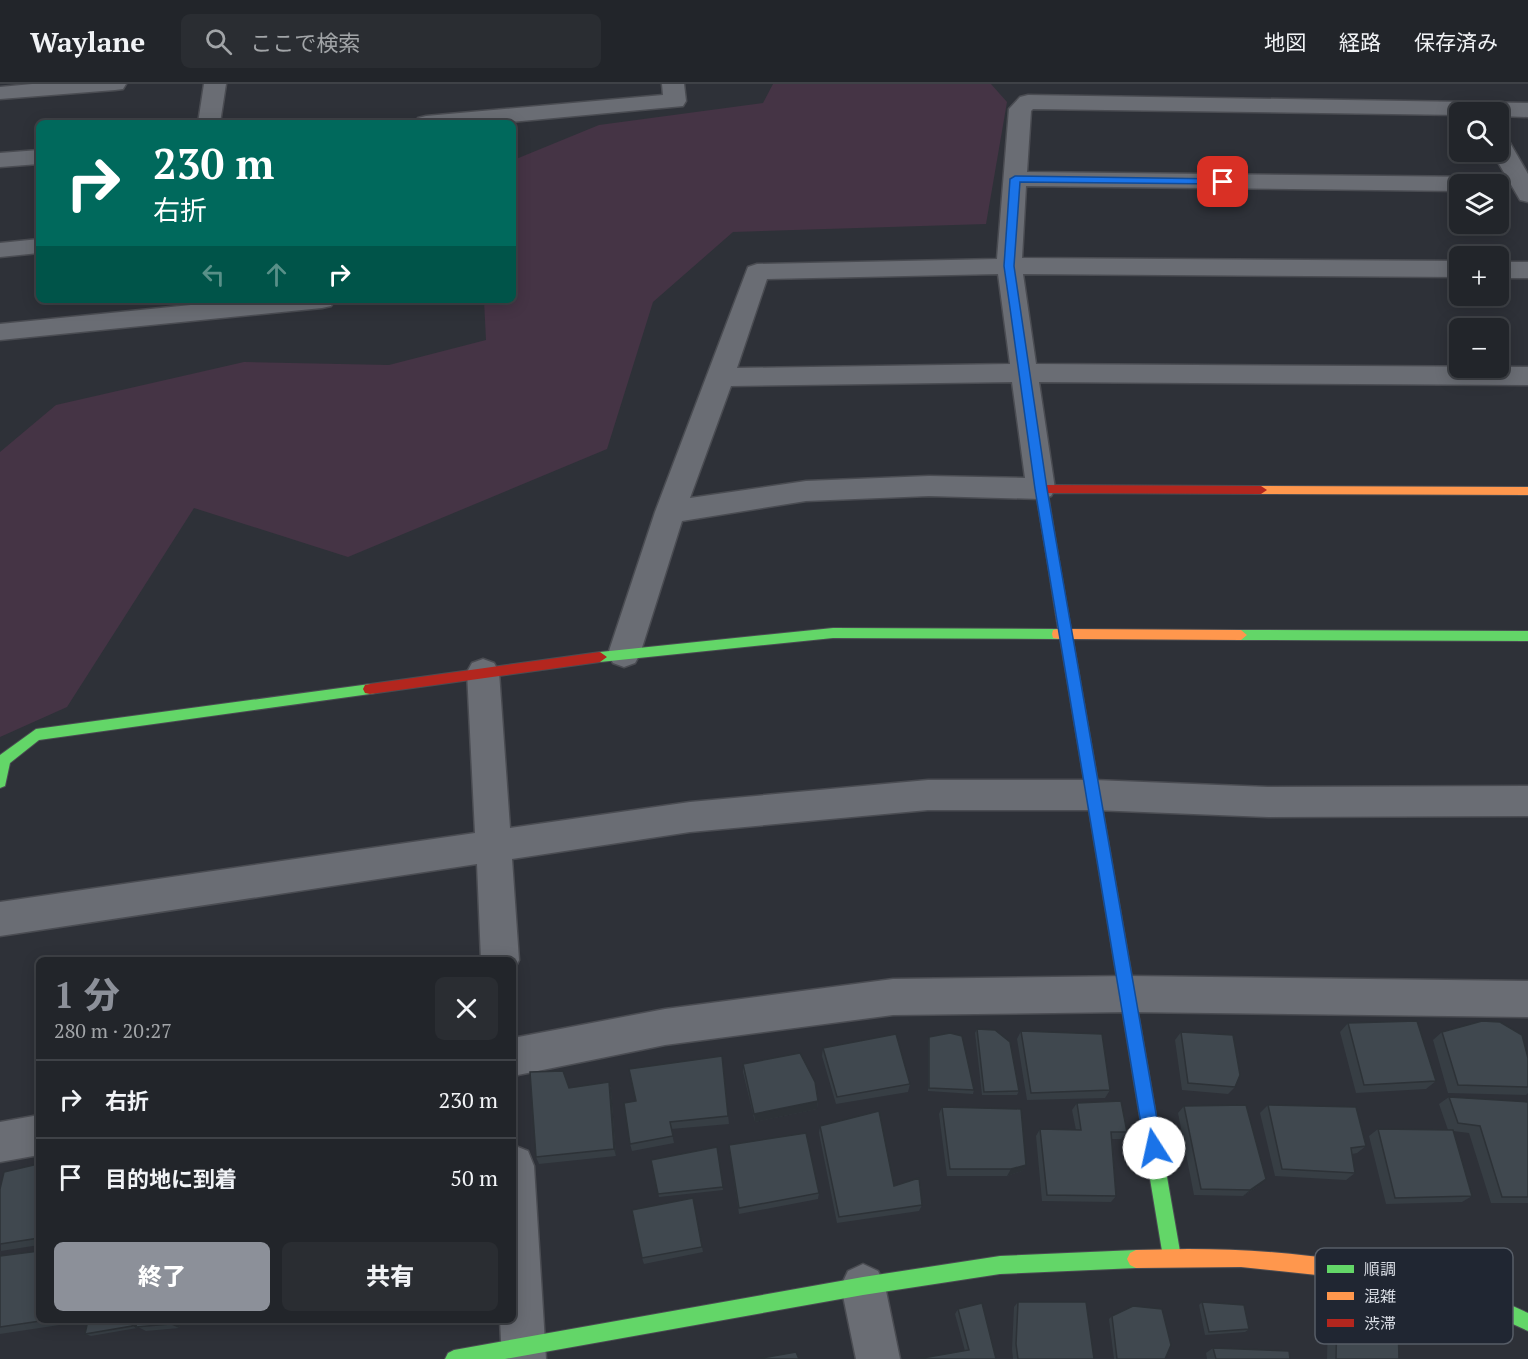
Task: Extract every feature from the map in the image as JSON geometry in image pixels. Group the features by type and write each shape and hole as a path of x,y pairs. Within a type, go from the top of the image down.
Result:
{"street":[{"path":"0,93 115,84"},
{"path":"209,120 215,84"},
{"path":"460,120 675,101 673,84"},
{"path":"1172,1257 1041,489 1009,266 1020,109 1028,102 1449,110"},
{"path":"1509,110 1528,110"},
{"path":"0,160 36,157"},
{"path":"1509,159 1526,188"},
{"path":"1015,179 1449,184"},
{"path":"1509,186 1526,188"},
{"path":"0,250 36,246"},
{"path":"624,654 670,512 721,377 757,272 1009,266 1449,269"},
{"path":"1509,270 1528,270"},
{"path":"0,332 178,307 260,303"},
{"path":"721,377 1025,373 1528,376"},
{"path":"670,512 806,491 929,486 1041,489 1528,491"},
{"path":"0,782 3,760 36,735 483,672 624,654 833,633 1528,636"},
{"path":"483,672 500,957"},
{"path":"0,919 690,817 928,795 1094,795 1268,802 1528,801"},
{"path":"516,1056 665,1027 893,996 1128,994 1528,999"},
{"path":"0,1142 36,1136"},
{"path":"516,1217 524,1353"},
{"path":"454,1359 524,1353 863,1286 1000,1265 1172,1257 1315,1264"},
{"path":"863,1286 878,1359"},
{"path":"1513,1315 1528,1322"}],"shaded area":[{"path":"773,84 991,84 1007,102 986,224 733,232 653,302 607,449 348,557 194,508 67,707 0,737 0,452 56,405 244,362 389,365 486,340 484,303 516,303 516,159 599,125 763,103"}],"building":[{"path":"1417,1021 1436,1081 1364,1085 1348,1023"},
{"path":"1482,1021 1500,1022 1522,1035 1528,1058 1528,1087 1458,1085 1442,1032"},
{"path":"977,1029 995,1030 1010,1042 1019,1091 984,1092"},
{"path":"1021,1031 1102,1034 1110,1090 1031,1093"},
{"path":"1181,1032 1233,1035 1240,1075 1235,1087 1188,1083"},
{"path":"950,1033 962,1036 974,1090 929,1088 929,1037"},
{"path":"896,1034 910,1084 837,1097 823,1048"},
{"path":"800,1053 815,1082 818,1101 754,1114 743,1064"},
{"path":"722,1056 728,1116 670,1122 673,1136 630,1144 624,1103 636,1101 629,1069"},
{"path":"563,1071 569,1088 609,1082 614,1149 536,1157 530,1072"},
{"path":"1449,1097 1528,1102 1528,1197 1502,1197 1480,1126 1458,1123"},
{"path":"1121,1101 1127,1132 1111,1132 1116,1196 1047,1195 1040,1129 1081,1130 1077,1103"},
{"path":"1246,1105 1266,1179 1250,1190 1201,1189 1184,1106"},
{"path":"1268,1105 1356,1107 1366,1146 1351,1148 1355,1173 1282,1169"},
{"path":"942,1107 1021,1109 1026,1165 1011,1169 950,1169"},
{"path":"879,1111 894,1186 919,1178 922,1205 839,1217 820,1126"},
{"path":"1378,1129 1453,1130 1472,1196 1395,1198"},
{"path":"806,1133 819,1193 739,1208 729,1145"},
{"path":"717,1147 723,1187 658,1194 651,1160"},
{"path":"36,1165 36,1238 0,1244 0,1189 4,1172"},
{"path":"693,1198 702,1247 642,1258 632,1210"},
{"path":"36,1251 36,1322 0,1327 0,1256"},
{"path":"1018,1302 1086,1302 1094,1359 1018,1359 1016,1344"},
{"path":"1202,1302 1244,1305 1249,1329 1209,1332"},
{"path":"982,1303 996,1359 917,1359 969,1350 958,1309"},
{"path":"1133,1306 1162,1309 1171,1345 1165,1359 1117,1359 1112,1316"},
{"path":"87,1323 133,1323 132,1326 85,1334"},
{"path":"137,1323 170,1323 170,1324 136,1327"},
{"path":"1336,1344 1399,1344 1399,1359 1336,1359"},
{"path":"1213,1348 1289,1351 1290,1359 1216,1359"},
{"path":"796,1352 799,1359 757,1359"}],"traffic: fast":[{"path":"600,657 833,633 1058,634"},
{"path":"1241,635 1528,636"},
{"path":"0,782 3,760 36,735 370,689"},
{"path":"1089,770 1172,1257"},
{"path":"454,1359 863,1286 1000,1265 1136,1259"},
{"path":"1513,1315 1528,1322"}],"traffic: slow":[{"path":"1261,490 1528,491"},
{"path":"1052,554 1089,770"},
{"path":"1058,634 1241,635"},
{"path":"1136,1259 1188,1257 1315,1266"}],"traffic: jam":[{"path":"1052,554 1041,489 1261,490"},
{"path":"370,689 600,657"}],"route":[{"path":"1154,1148 1041,489 1015,308 1009,266 1015,179 1223,182"}]}
